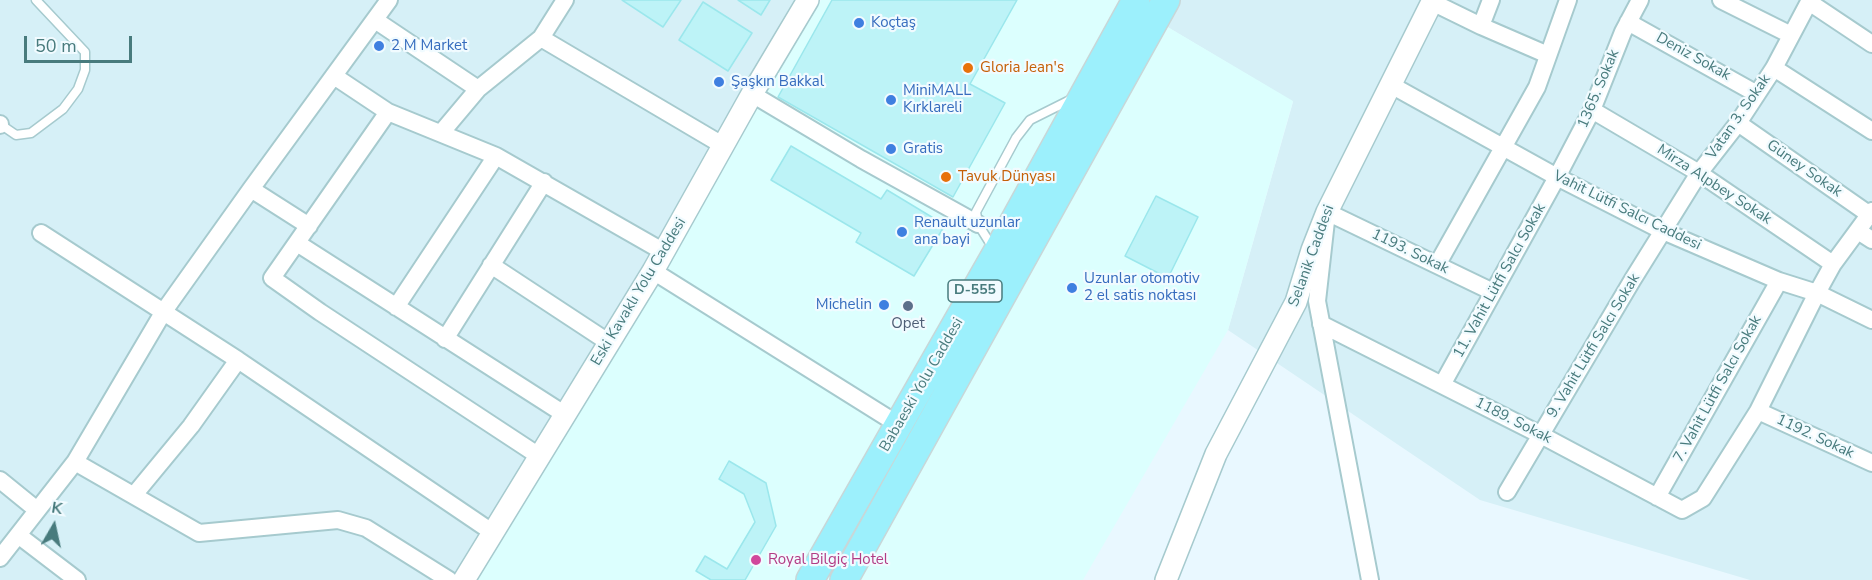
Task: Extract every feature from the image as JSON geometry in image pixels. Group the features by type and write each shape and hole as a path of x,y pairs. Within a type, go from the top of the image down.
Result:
{"highway":[{"name":"Babaeski Yolu Caddesi","path":"810,580 996,254 1136,0"},
{"name":"Babaeski Yolu Caddesi","path":"844,580 1166,0"}],"street":[{"path":"77,580 7,545 75,462 164,311 389,0"},
{"path":"441,133 478,89 541,38 565,0"},
{"name":"Eski Kavaklı Yolu Caddesi","path":"464,580 653,271 808,0"},
{"path":"1481,26 1491,0"},
{"path":"1437,265 1537,87 1568,0"},
{"name":"1365. Sokak","path":"1557,177 1592,110 1628,22 1640,0"},
{"path":"1721,0 1791,35"},
{"path":"1432,1 1481,26 1548,55"},
{"name":"Selanik Caddesi","path":"1166,580 1216,454 1296,302 1312,250 1327,212 1432,1"},
{"path":"1810,1 1872,44"},
{"name":"Vatan 3. Sokak","path":"1663,231 1699,173 1738,123 1774,68 1810,1"},
{"path":"375,21 478,89"},
{"name":"Deniz Sokak","path":"1628,22 1757,94"},
{"path":"541,38 724,146"},
{"path":"1774,68 1872,131"},
{"path":"334,76 388,112 496,156 664,252"},
{"name":"Vahit Lütfi Salcı Caddesi","path":"1390,85 1557,177 1663,231 1779,281 1817,293 1872,320"},
{"path":"753,94 861,159 978,224"},
{"name":"Mirza Alpbey Sokak","path":"1592,110 1699,173 1833,264"},
{"path":"388,112 272,278 539,456"},
{"name":"Güney Sokak","path":"1738,123 1871,213"},
{"path":"396,307 496,156"},
{"name":"11. Vahit Lütfi Salcı Sokak","path":"1442,385 1557,177"},
{"path":"445,339 544,182"},
{"path":"251,189 309,226"},
{"path":"1327,212 1317,301 1370,580"},
{"name":"1193. Sokak","path":"1327,212 1493,292"},
{"path":"1758,411 1833,264 1865,235 1871,213"},
{"name":"9. Vahit Lütfi Salcı Sokak","path":"1507,492 1663,231"},
{"path":"41,233 238,360 492,532"},
{"path":"297,243 564,414"},
{"path":"491,266 608,342"},
{"path":"653,271 899,425"},
{"name":"7. Vahit Lütfi Salcı Sokak","path":"1657,497 1779,281"},
{"name":"1189. Sokak","path":"1321,324 1541,435 1682,510 1703,498 1758,411"},
{"path":"134,495 190,426 238,360"},
{"name":"1192. Sokak","path":"1758,411 1872,463"},
{"path":"75,462 199,533 338,520 366,528 449,580"},
{"path":"0,480 37,510"}],"lane":[{"path":"0,124 16,135 31,133 63,109 78,89 85,70 85,52 36,0"},
{"path":"996,254 978,224 976,212 1016,138 1030,120 1086,92"}],"shaded area":[{"path":"0,0 799,0 464,580 0,580"},
{"path":"821,0 1122,0 1293,101 1228,330 1083,580 465,580 564,414 758,106"},
{"path":"1122,0 1872,0 1872,580 1750,580 1480,500 1228,330 1293,102"}],"building":[{"path":"622,0 681,0 663,27"},
{"path":"738,0 770,0 761,15"},
{"name":"MiniMALL Kırklareli","path":"832,0 1017,0 970,84 1005,103 953,197 778,97"},
{"path":"703,2 752,33 728,71 679,40"},
{"path":"791,146 881,199 887,190 945,225 914,276 856,242 861,233 771,180"},
{"path":"1156,196 1198,217 1168,278 1125,256"},
{"path":"729,461 766,483 776,526 745,580 711,580 696,571 705,556 727,569 755,522 744,494 719,479"}],"place":[{"name":"Koçtaş","path":"859,23"},
{"name":"2 M Market","path":"379,46"},
{"name":"Gloria Jean's","path":"968,68"},
{"name":"Şaşkın Bakkal","path":"719,82"},
{"name":"MiniMALL Kırklareli","path":"891,100"},
{"name":"Gratis","path":"891,149"},
{"name":"Tavuk Dünyası","path":"946,177"},
{"name":"Renault uzunlar ana bayi","path":"902,232"},
{"name":"Uzunlar otomotiv 2 el satis noktası","path":"1072,288"},
{"name":"Michelin","path":"884,305"},
{"name":"Opet","path":"908,306"},
{"name":"Royal Bilgiç Hotel","path":"756,560"}]}
